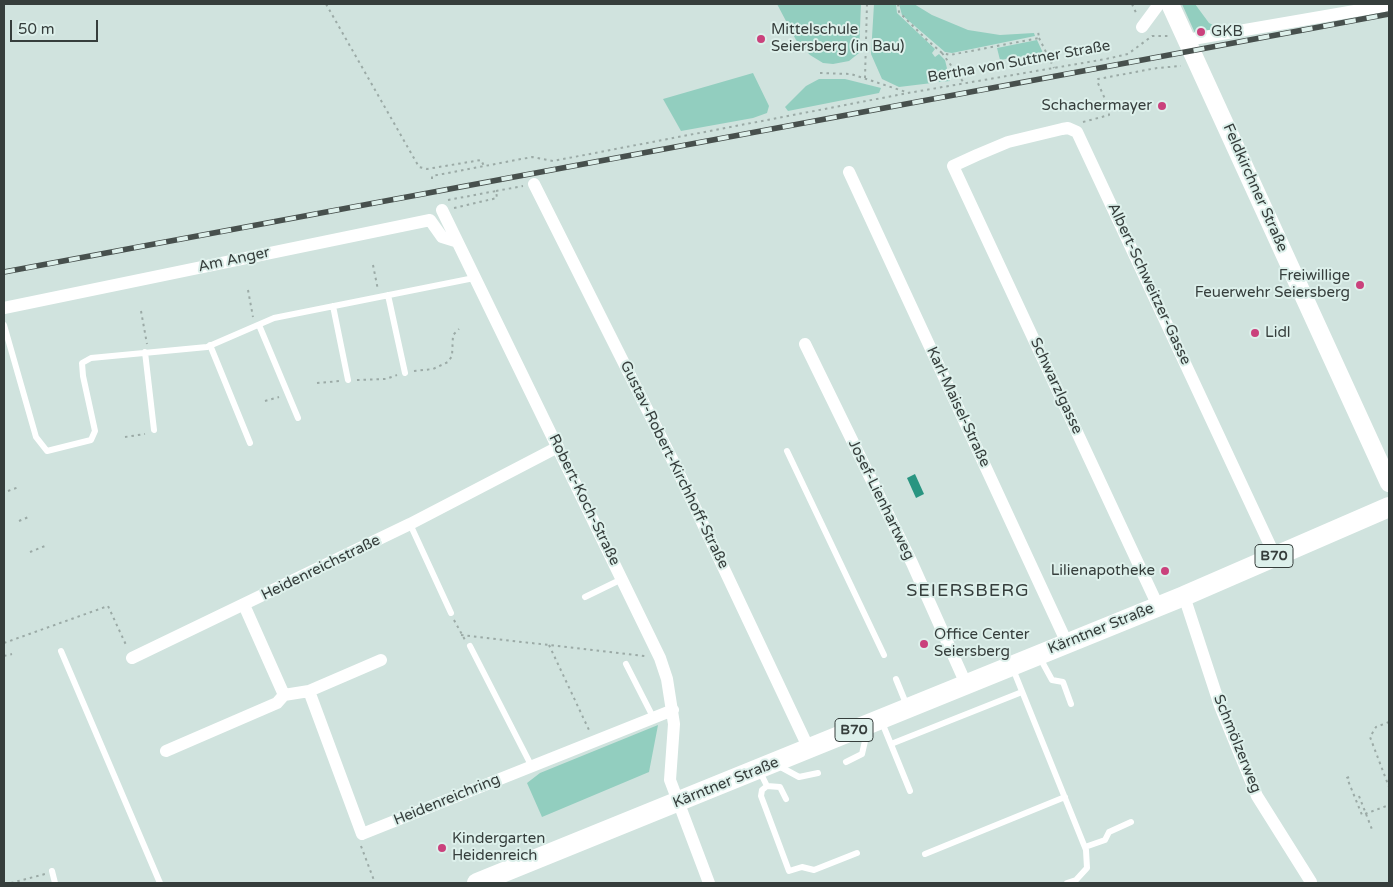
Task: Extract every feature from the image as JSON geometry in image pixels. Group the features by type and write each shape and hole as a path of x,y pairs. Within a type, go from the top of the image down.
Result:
{"main road":[{"name":"Feldkirchner Straße","path":"1170,4 1389,483"},
{"name":"Kärntner Straße","path":"477,883 678,802 766,773 809,749 1184,596 1389,507"}],"street":[{"path":"1142,26 1159,4"},
{"path":"1187,40 1389,5"},
{"name":"Schwarzlgasse","path":"1073,129 1062,129 1008,142 953,166 1158,606"},
{"name":"Albert-Schweitzer-Gasse","path":"1073,129 1077,132 1275,556"},
{"name":"Karl-Maisel-Straße","path":"849,172 1067,643"},
{"name":"Gustav-Robert-Kirchhoff-Straße","path":"534,184 675,465 809,749"},
{"name":"Robert-Koch-Straße","path":"444,205 455,241 558,447 660,658 667,679 673,710 674,737 670,774 678,802 710,883"},
{"name":"Am Anger","path":"4,308 430,220 442,237 455,241"},
{"name":"Josef-Lienhartweg","path":"805,344 912,563 966,684"},
{"name":"Heidenreichstraße","path":"132,658 410,524 558,447"},
{"name":"Schmölzerweg","path":"1184,596 1220,706 1257,796 1311,882"},
{"path":"244,605 284,695"},
{"path":"166,752 277,703 284,695 309,691 381,660"},
{"path":"309,691 362,834"},
{"name":"Heidenreichring","path":"362,834 673,710"}],"lane":[{"path":"4,324 36,437 47,451 91,440 96,431 82,363 91,358 210,346 274,318 474,278"},
{"path":"388,295 404,373"},
{"path":"333,306 348,380"},
{"path":"257,326 298,418"},
{"path":"210,346 250,443"},
{"path":"147,352 154,430"},
{"path":"787,451 884,655"},
{"path":"410,524 451,613"},
{"path":"585,597 622,579"},
{"path":"470,646 532,767"},
{"path":"61,651 160,883"},
{"path":"1040,654 1045,670 1052,680 1063,682 1071,704"},
{"path":"626,664 653,717"},
{"path":"1012,665 1085,847 1087,868 1076,880 1067,883"},
{"path":"896,679 908,708"},
{"path":"891,744 1022,692"},
{"path":"875,722 891,744 910,791"},
{"path":"846,762 862,754 875,722"},
{"path":"766,773 799,778 818,773"},
{"path":"766,773 780,787 786,799"},
{"path":"766,773 762,796 789,871 802,867 814,870 857,853"},
{"path":"925,854 1065,797"},
{"path":"1085,847 1105,840 1109,832 1131,822"},
{"path":"52,872 55,883"}],"path":[{"path":"326,4 419,167 427,169 481,160 484,166"},
{"path":"865,78 868,4"},
{"path":"898,4 899,12 942,53 964,83"},
{"path":"1038,31 1054,68"},
{"name":"Bertha von Suttner Straße","path":"432,179 432,176 532,157 553,161 908,93 1128,54 1152,36 1172,36 1187,40"},
{"path":"942,53 950,55 1040,38"},
{"path":"1073,129 1078,124 1109,115 1109,108 1098,79 1157,68 1198,64"},
{"path":"820,73 851,74 908,93"},
{"path":"444,205 496,191 534,184"},
{"path":"444,205 497,198 496,191"},
{"path":"373,265 380,297"},
{"path":"248,290 257,326"},
{"path":"141,311 147,352"},
{"path":"265,402 287,394"},
{"path":"126,437 144,435 154,430"},
{"path":"8,491 19,487"},
{"path":"19,521 31,516"},
{"path":"30,552 44,546"},
{"path":"4,643 108,606 132,658"},
{"path":"451,613 461,635 470,646"},
{"path":"461,635 660,658"},
{"path":"548,645 594,741"},
{"path":"4,656 12,654"},
{"path":"1388,723 1376,727 1370,737 1389,787"},
{"path":"1348,777 1362,815 1389,805"},
{"path":"1359,796 1373,832"},
{"path":"362,834 361,848 376,883"},
{"path":"11,883 52,872"}],"shaded area":[{"path":"777,4 861,4 859,53 849,61 833,64 823,63 810,55 796,40"},
{"path":"874,4 896,4 897,13 935,49 932,53 935,57 939,54 945,60 950,81 939,82 938,77 933,78 932,83 899,87 882,79 871,54"},
{"path":"899,4 914,4 932,15 968,30 1000,35 1034,33 1035,36 952,53 945,52 902,15"},
{"path":"1182,4 1195,4 1209,23 1217,27 1210,33 1195,33"},
{"path":"1037,40 1043,53 1000,60 997,48"},
{"path":"753,73 769,106 767,113 753,118 681,131 663,99"},
{"path":"819,79 845,79 881,88 879,93 788,111 785,107 806,86"},
{"path":"915,474 924,494 916,498 907,478"},
{"path":"658,725 649,772 542,817 527,783 540,773"}],"railway":[{"path":"4,272 1389,14"}],"place":[{"name":"GKB","path":"1201,32"},
{"name":"Mittelschule Seiersberg (in Bau)","path":"761,39"},
{"name":"Schachermayer","path":"1162,106"},
{"name":"Freiwillige Feuerwehr Seiersberg","path":"1360,285"},
{"name":"Lidl","path":"1255,333"},
{"name":"Lilienapotheke","path":"1165,571"},
{"name":"Office Center Seiersberg","path":"924,644"},
{"name":"Kindergarten Heidenreich","path":"442,848"}],"district":[{"name":"SEIERSBERG","path":"968,591"}]}
